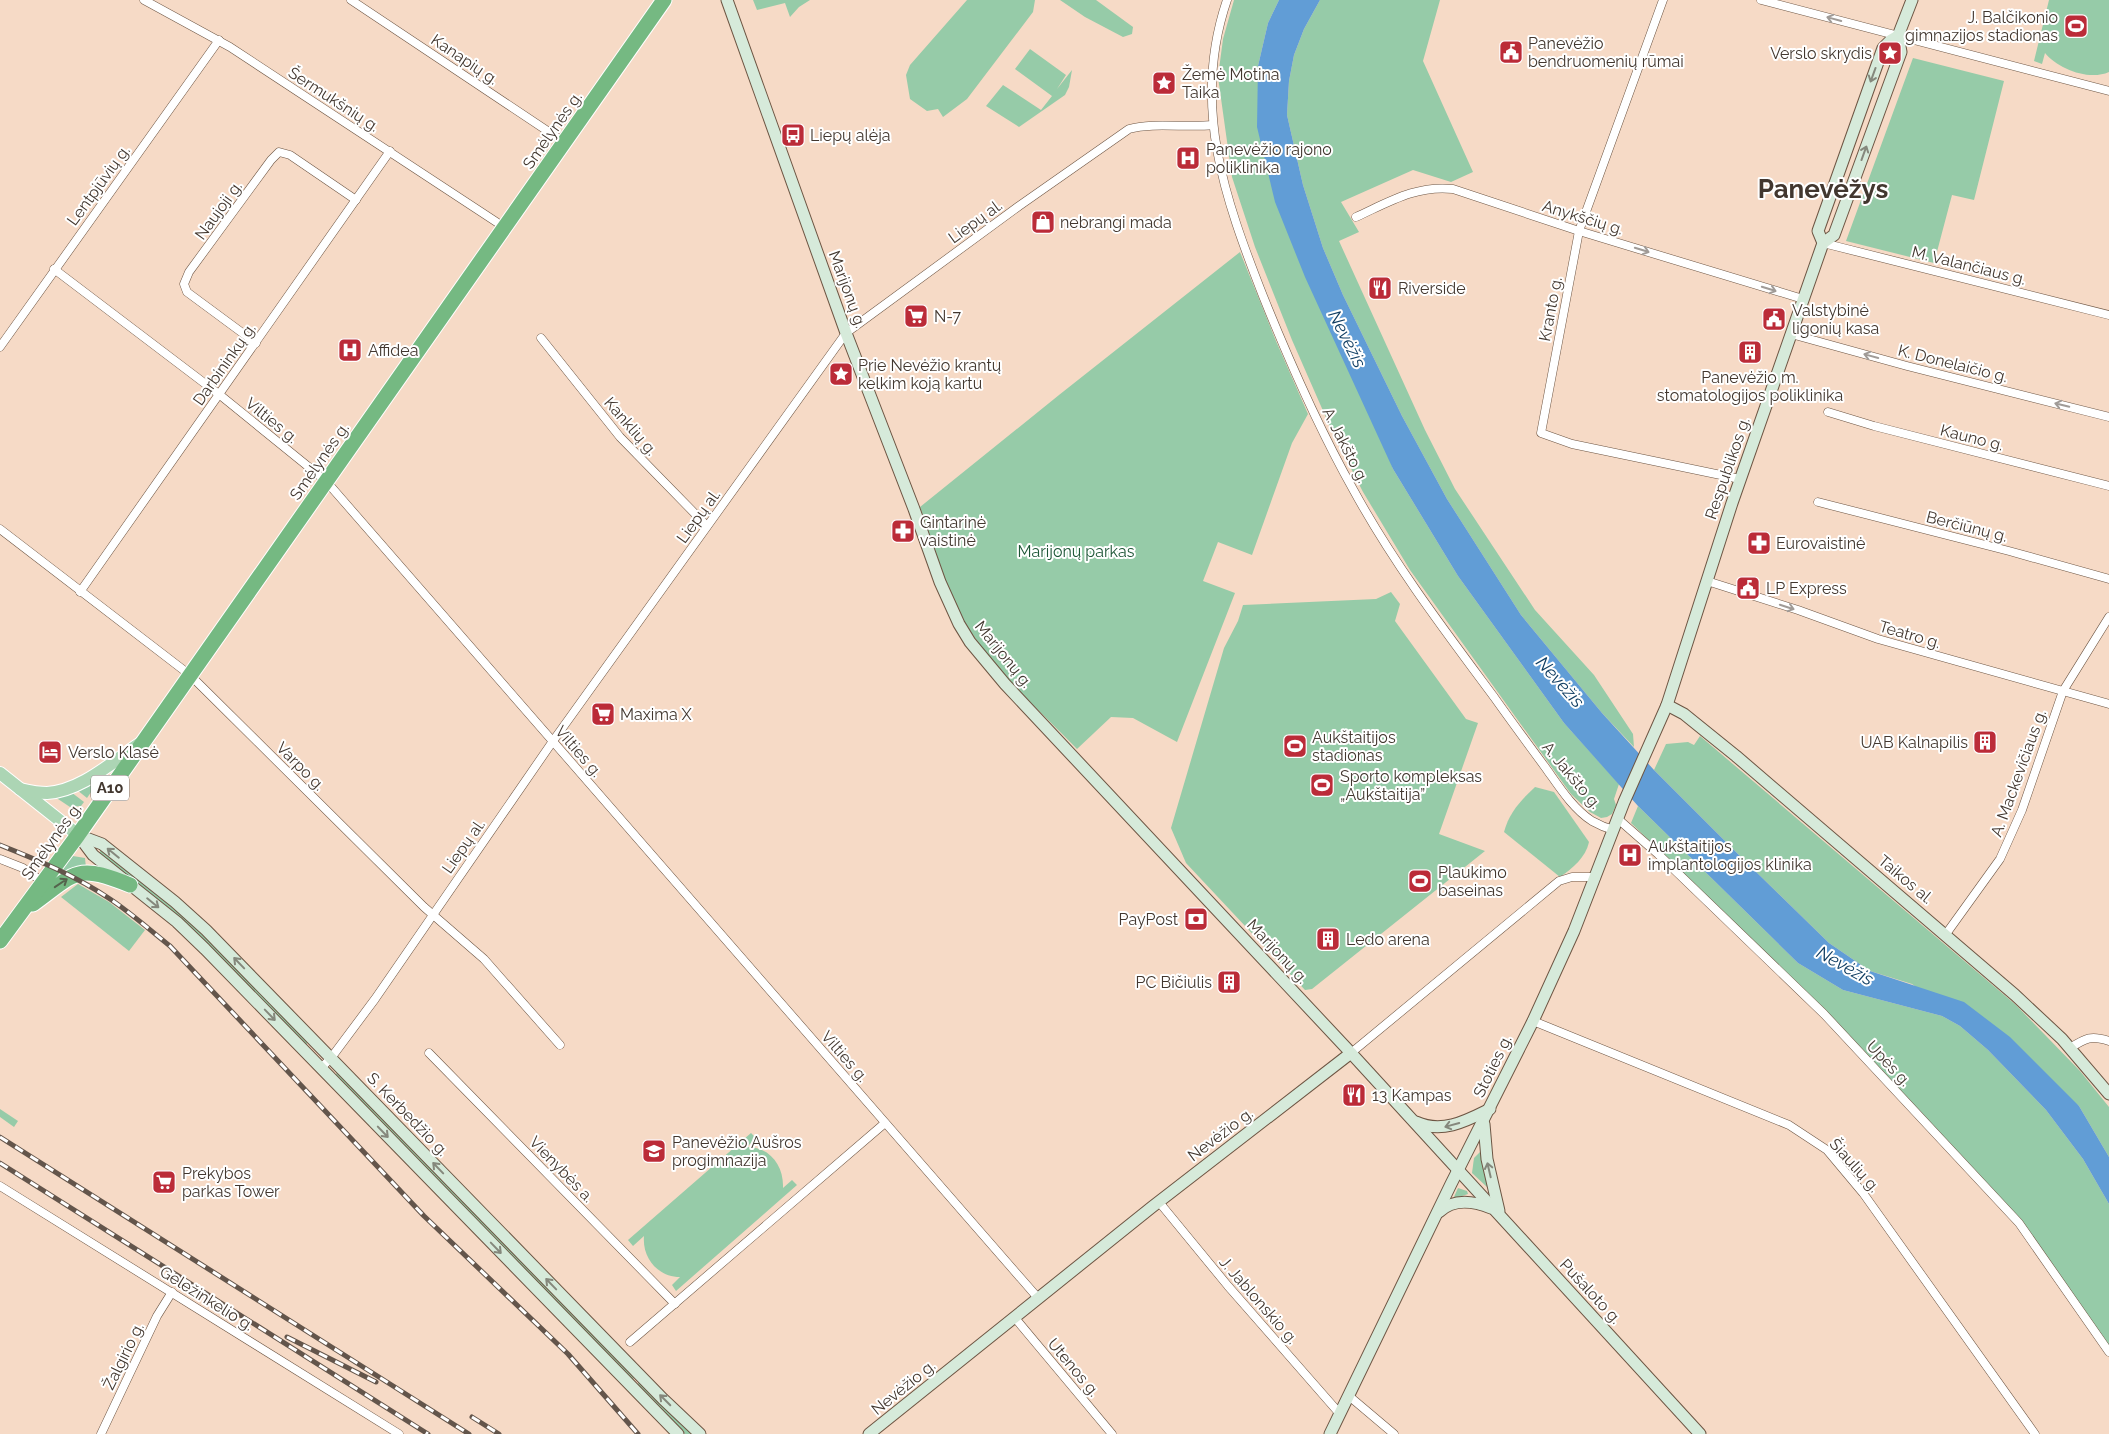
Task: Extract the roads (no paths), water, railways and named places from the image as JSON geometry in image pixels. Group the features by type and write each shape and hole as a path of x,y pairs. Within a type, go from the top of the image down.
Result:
{"highway":[{"name":"Smėlynės g.","path":"0,942 78,835 664,0"},
{"path":"22,912 62,882 83,872 104,874 130,885"}],"main road":[{"name":"Marijonų g.","path":"727,0 846,333 940,582 959,624 970,642 1005,684 1351,1053 1458,1170"},
{"name":"Respublikos g.","path":"1667,705 1740,479 1823,243 1834,235 1901,52 1898,36 1912,0"},
{"name":"Respublikos g.","path":"1823,243 1818,231 1883,48 1898,36"},
{"name":"Stoties g.","path":"1330,1434 1458,1170 1533,1021 1596,877 1624,802 1667,705"},
{"name":"Taikos al.","path":"1667,705 1684,714 1736,756 1946,934 2015,995 2070,1048 2109,1094"},
{"path":"20,789 49,793 67,788 96,774 143,742"},
{"name":"S. Kerbedžio g.","path":"0,773 78,835 93,855 177,922 206,949 678,1434"},
{"name":"S. Kerbedžio g.","path":"78,835 102,844 175,902 212,936 663,1399 700,1434"},
{"name":"Nevėžio g.","path":"869,1434 1158,1202 1351,1053"},
{"path":"1412,1120 1435,1128 1447,1127 1490,1109"},
{"path":"1484,1121 1486,1159 1499,1214"},
{"name":"Pušaloto g.","path":"1458,1170 1700,1434"},
{"path":"1436,1215 1447,1206 1463,1202 1479,1204 1499,1214"}],"street":[{"name":"Šermukšnių g.","path":"144,0 219,40 504,228"},
{"name":"Kanapių g.","path":"350,0 564,142"},
{"name":"A. Jakšto g.","path":"1227,0 1215,44 1212,85 1213,125 1218,162 1226,196 1245,249 1281,341 1322,431 1355,493 1440,624 1562,790 1587,817 1614,830"},
{"name":"Kranto g.","path":"1663,0 1578,231 1541,433 1572,444 1740,479"},
{"path":"1761,0 2109,91"},
{"name":"Lentpjūvių g.","path":"0,346 219,40"},
{"name":"Liepų al.","path":"321,1068 331,1058 375,999 553,741 846,333 1019,206 1129,129 1140,126 1191,127 1213,125"},
{"name":"Naujoji g.","path":"256,343 188,292 184,284 189,272 271,160 279,152 290,155 356,200"},
{"name":"Darbininkų g.","path":"80,592 390,152"},
{"name":"Anykščių g.","path":"1356,217 1420,190 1435,187 1453,189 1578,231 1803,299"},
{"name":"M. Valančiaus g.","path":"1823,243 2105,314"},
{"name":"Vilties g.","path":"54,269 220,394 326,481 1038,1298"},
{"name":"K. Donelaičio g.","path":"1791,334 1907,366 2109,417"},
{"name":"Kanklių g.","path":"541,338 620,437 707,526"},
{"name":"Kauno g.","path":"1828,412 1874,426 2109,486"},
{"name":"Berčiūnų g.","path":"1818,502 2109,579"},
{"name":"Varpo g.","path":"0,530 190,675 432,915 484,960 560,1045"},
{"name":"Teatro g.","path":"1707,581 1798,610 1878,639 2109,704"},
{"name":"A. Mackevičiaus g.","path":"1946,934 2000,859 2022,810 2063,691 2109,617"},
{"name":"Upės g.","path":"1618,819 1658,854 1824,1014 2020,1223 2109,1352"},
{"path":"0,859 22,868 43,882"},
{"name":"Nevėžio g.","path":"1351,1053 1559,882 1572,877 1596,877"},
{"name":"Šiaulių g.","path":"1533,1021 1788,1124 1827,1150 1863,1193 2035,1434"},
{"path":"2070,1048 2086,1038 2100,1038 2109,1041"},
{"name":"Vienybės a.","path":"429,1053 675,1304"},
{"path":"630,1342 885,1123"},
{"name":"Geležinkelio g.","path":"0,1186 399,1434"},
{"name":"J. Jablonskio g.","path":"1158,1202 1228,1286 1340,1414"},
{"name":"Žalgirio g.","path":"100,1434 158,1316 172,1292"},
{"name":"Utenos g.","path":"1015,1318 1112,1434"},
{"path":"1349,1396 1394,1434"}],"water":[{"name":"Nevėžis","path":"1279,0 1320,0 1304,29 1294,55 1289,81 1287,115 1303,185 1323,248 1343,295 1402,416 1447,499 1521,615 1602,713 1654,770 1829,943 1870,971 1964,1002 2010,1037 2079,1106 2109,1157 2109,1204 2083,1159 2046,1110 1988,1050 1960,1026 1942,1016 1843,990 1798,963 1638,806 1564,723 1458,576 1393,469 1305,277 1275,202 1257,127 1258,66 1268,23"}],"railway":[{"path":"0,845 84,883 110,899 170,946 424,1216 568,1354 638,1434"},
{"path":"0,1137 469,1434"},
{"path":"0,1163 428,1434"},
{"path":"287,1337 376,1382"},
{"path":"472,1417 499,1434"}],"place":[{"name":"J. Balčikonio gimnazijos stadionas","path":"2076,26"},
{"name":"Panevėžio bendruomenių rūmai","path":"1511,52"},
{"name":"Verslo skrydis","path":"1890,53"},
{"name":"Žemė Motina Taika","path":"1164,83"},
{"name":"Liepų alėja","path":"793,135"},
{"name":"Panevėžio rajono poliklinika","path":"1188,158"},
{"name":"nebrangi mada","path":"1043,222"},
{"name":"Riverside","path":"1380,288"},
{"name":"N-7","path":"916,316"},
{"name":"Valstybinė ligonių kasa","path":"1774,319"},
{"name":"Affidea","path":"350,350"},
{"name":"Panevėžio m. stomatologijos poliklinika","path":"1750,352"},
{"name":"Prie Nevėžio krantų kelkim koją kartu","path":"841,374"},
{"name":"Gintarinė vaistinė","path":"903,531"},
{"name":"Eurovaistinė","path":"1759,543"},
{"name":"LP Express","path":"1748,588"},
{"name":"Maxima X","path":"603,714"},
{"name":"UAB Kalnapilis","path":"1985,742"},
{"name":"Aukštaitijos stadionas","path":"1295,746"},
{"name":"Verslo Klasė","path":"50,752"},
{"name":"Sporto kompleksas „Aukštaitija”","path":"1322,785"},
{"name":"Aukštaitijos implantologijos klinika","path":"1630,855"},
{"name":"Plaukimo baseinas","path":"1420,881"},
{"name":"PayPost","path":"1196,919"},
{"name":"Ledo arena","path":"1328,939"},
{"name":"PC Bičiulis","path":"1229,982"},
{"name":"13 Kampas","path":"1354,1095"},
{"name":"Panevėžio Aušros progimnazija","path":"654,1151"},
{"name":"Prekybos parkas Tower","path":"164,1182"}],"district":[{"name":"Panevėžys","path":"1823,189"}],"park label":[{"name":"Marijonų parkas","path":"1076,551"}]}
